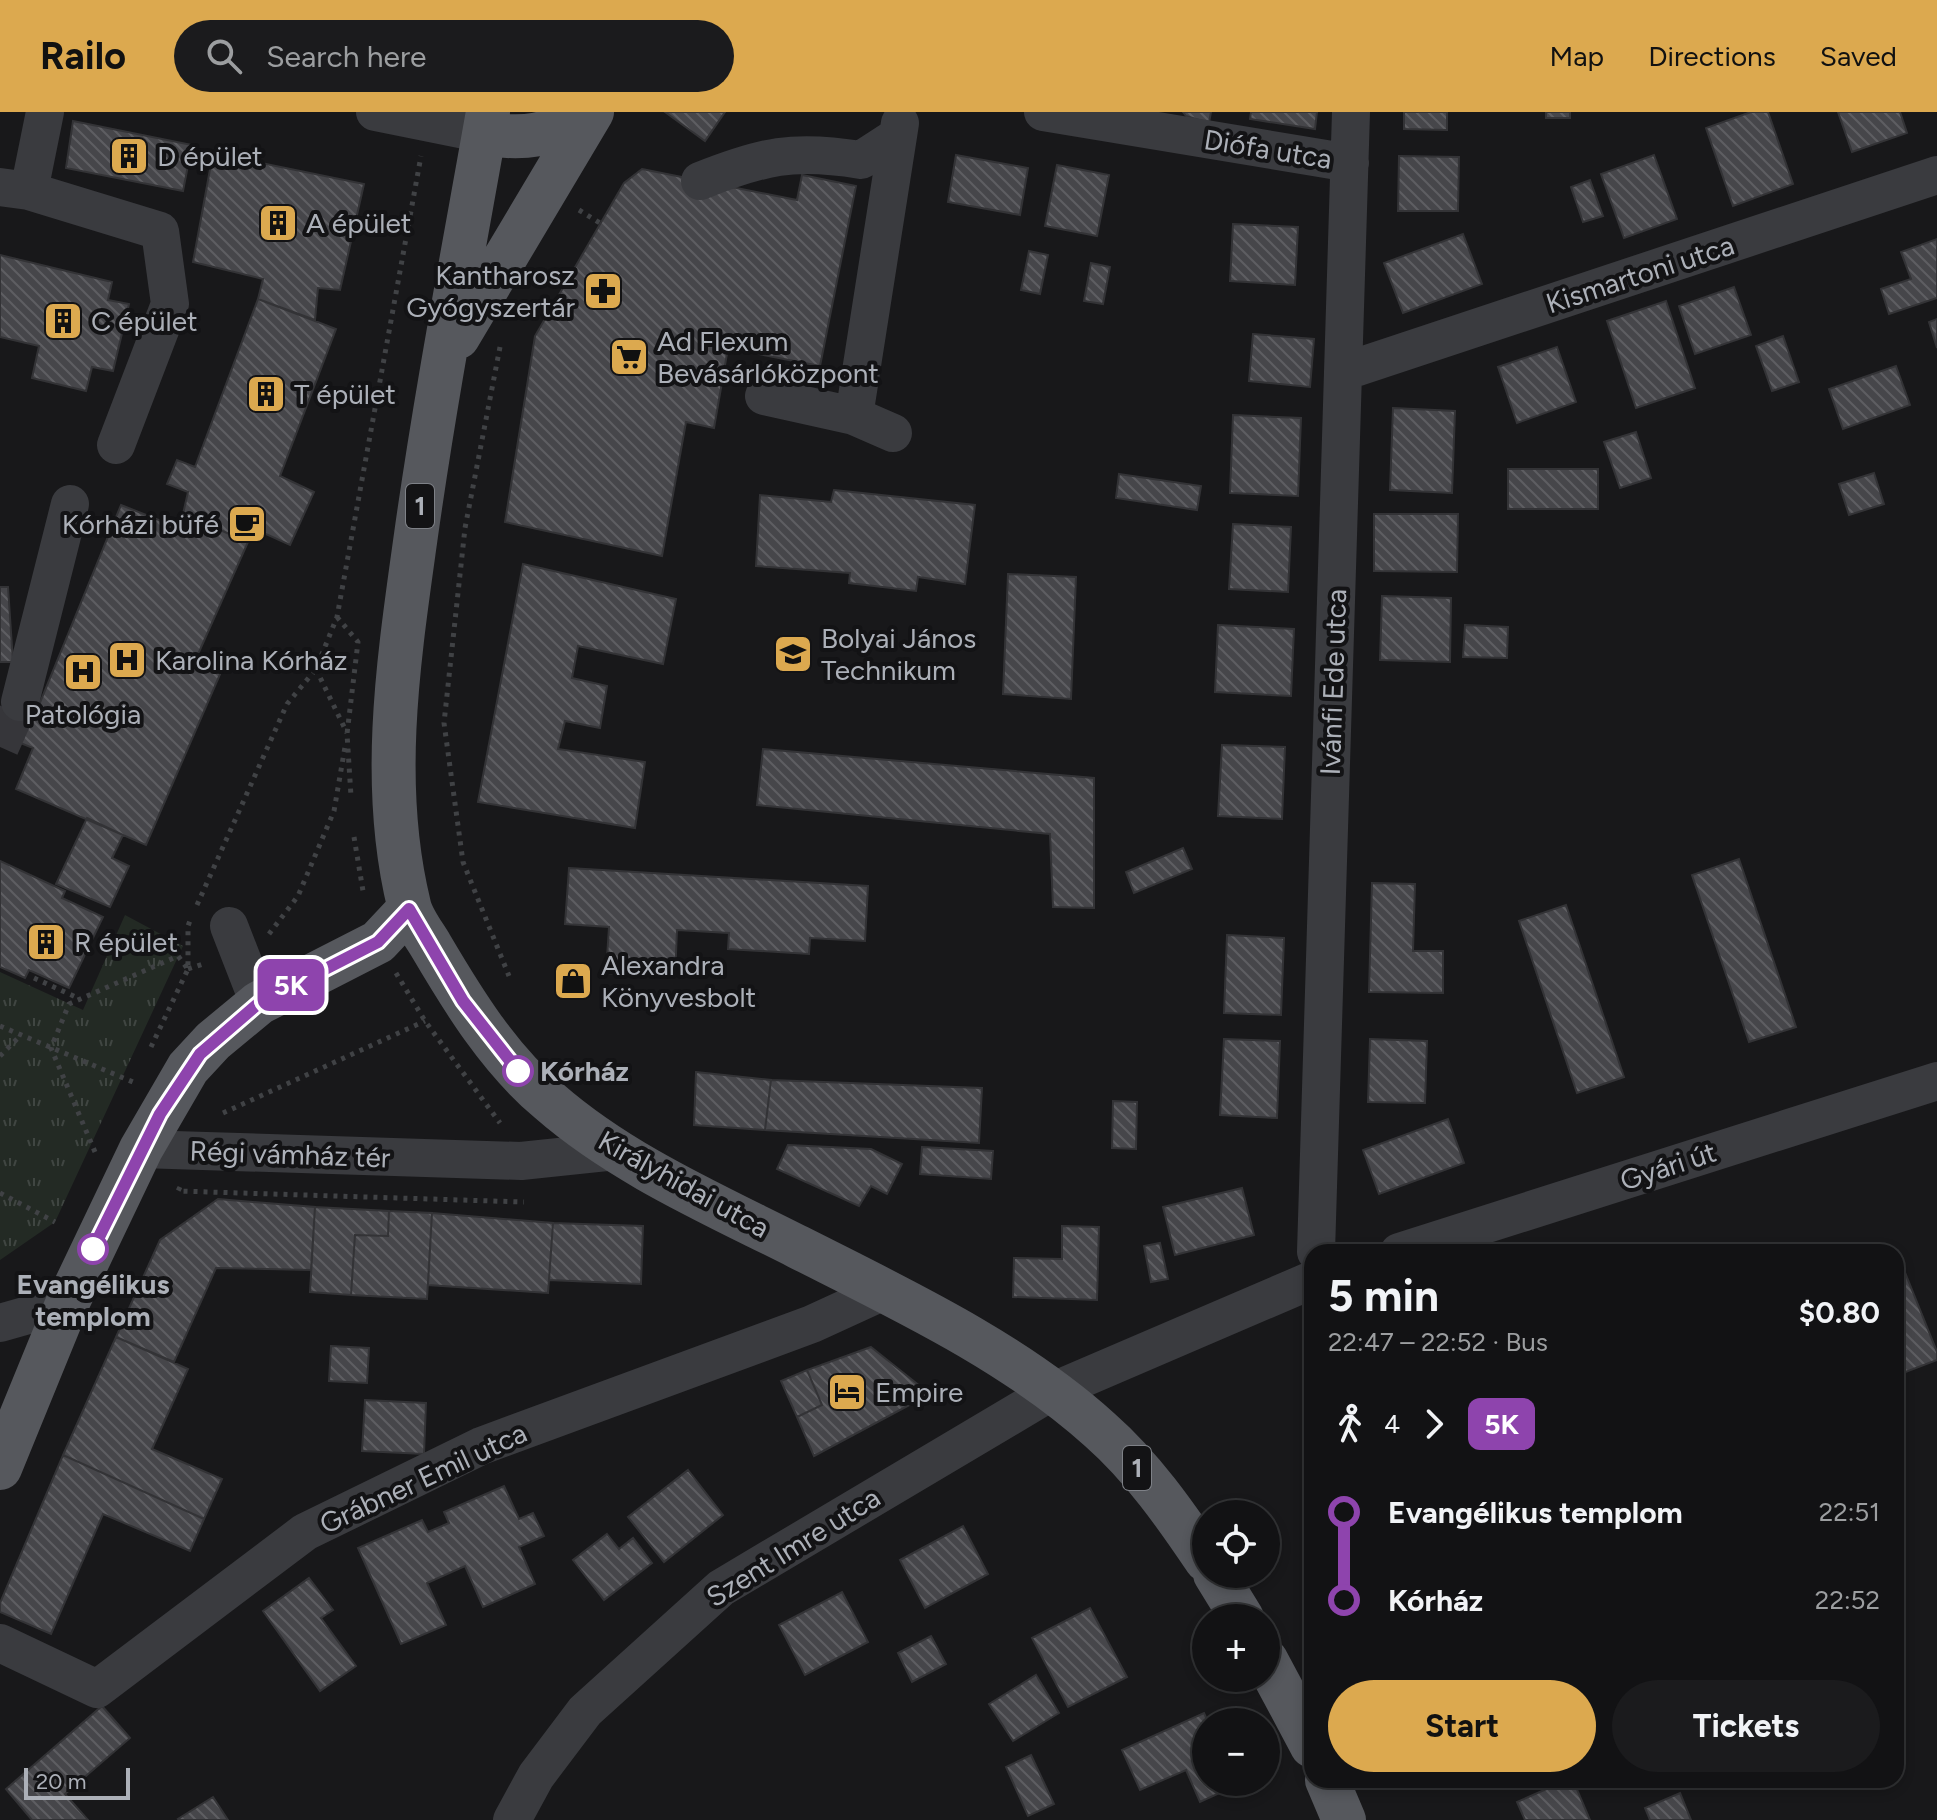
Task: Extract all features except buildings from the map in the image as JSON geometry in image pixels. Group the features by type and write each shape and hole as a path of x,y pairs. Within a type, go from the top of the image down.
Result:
{"main road":[{"path":"486,123 522,139 565,125 582,112"},
{"path":"439,370 491,277 592,112"},
{"name":"1","path":"439,370 486,123"},
{"name":"Királyhidai utca","path":"439,370 401,642 393,741 395,808 409,909 463,1001 508,1060 548,1101 616,1151 884,1291 1051,1392 1105,1434 1177,1516 1192,1539"},
{"name":"Régi vámház tér","path":"141,1149 188,1068 213,1041 259,1003 378,942 409,909"},
{"path":"0,1468 67,1304 141,1149"},
{"path":"1280,1686 1304,1731"},
{"path":"1330,1788 1344,1820"}],"street":[{"path":"45,112 14,189 160,231 170,304 116,445"},
{"path":"375,112 426,123 486,123"},
{"name":"Diófa utca","path":"1043,112 1350,163"},
{"name":"Ivánfi Ede utca","path":"1316,1244 1351,112"},
{"path":"700,181 769,156 818,153 861,160 900,124"},
{"path":"854,416 900,124"},
{"name":"Kismartoni utca","path":"1343,372 1937,175"},
{"path":"764,396 854,416 893,433"},
{"path":"20,702 70,504"},
{"path":"234,940 259,1003"},
{"name":"Gyári út","path":"1424,1244 1937,1081"},
{"name":"Régi vámház tér","path":"141,1149 521,1161 616,1151"},
{"path":"1051,1392 1304,1283"},
{"name":"Grábner Emil utca","path":"0,1643 97,1689 305,1532 481,1446 812,1324 884,1291"},
{"path":"0,1323 67,1304"},
{"name":"Szent Imre utca","path":"512,1820 536,1776 585,1711 721,1588 1051,1392"}],"path":[{"path":"188,969 188,926 287,704 316,669 337,617 426,123"},
{"path":"500,345 465,528 444,723 463,862 509,976"},
{"path":"188,969 234,940 273,931 287,914 334,811 347,734 316,669"},
{"path":"98,1155 90,1146 51,1048 69,1004 178,956 188,969"},
{"path":"34,978 79,998"},
{"path":"425,1021 222,1113 178,1191 524,1202"},
{"path":"0,1026 133,1082"},
{"path":"0,1056 21,1035"},
{"path":"0,1193 55,1222"}],"green space":[{"path":"125,915 183,946 55,1222 0,1260 0,972 83,1010"}],"tunnel":[{"path":"0,747 20,702"}],"bus line":[{"name":"5K","path":"93,1249 160,1114 200,1054 259,1003 378,942 409,909 463,1001 518,1071"}],"place":[{"name":"D épület","path":"129,156"},
{"name":"A épület","path":"278,223"},
{"name":"Kantharosz Gyógyszertár","path":"603,291"},
{"name":"C épület","path":"63,321"},
{"name":"Ad Flexum Bevásárlóközpont","path":"629,357"},
{"name":"T épület","path":"266,394"},
{"name":"Kórházi büfé","path":"247,524"},
{"name":"Bolyai János Technikum","path":"793,654"},
{"name":"Karolina Kórház","path":"127,660"},
{"name":"Patológia","path":"83,672"},
{"name":"R épület","path":"46,942"},
{"name":"Alexandra Könyvesbolt","path":"573,981"},
{"name":"Kórház","path":"518,1071"},
{"name":"Evangélikus templom","path":"93,1249"},
{"name":"Empire","path":"847,1392"}]}
